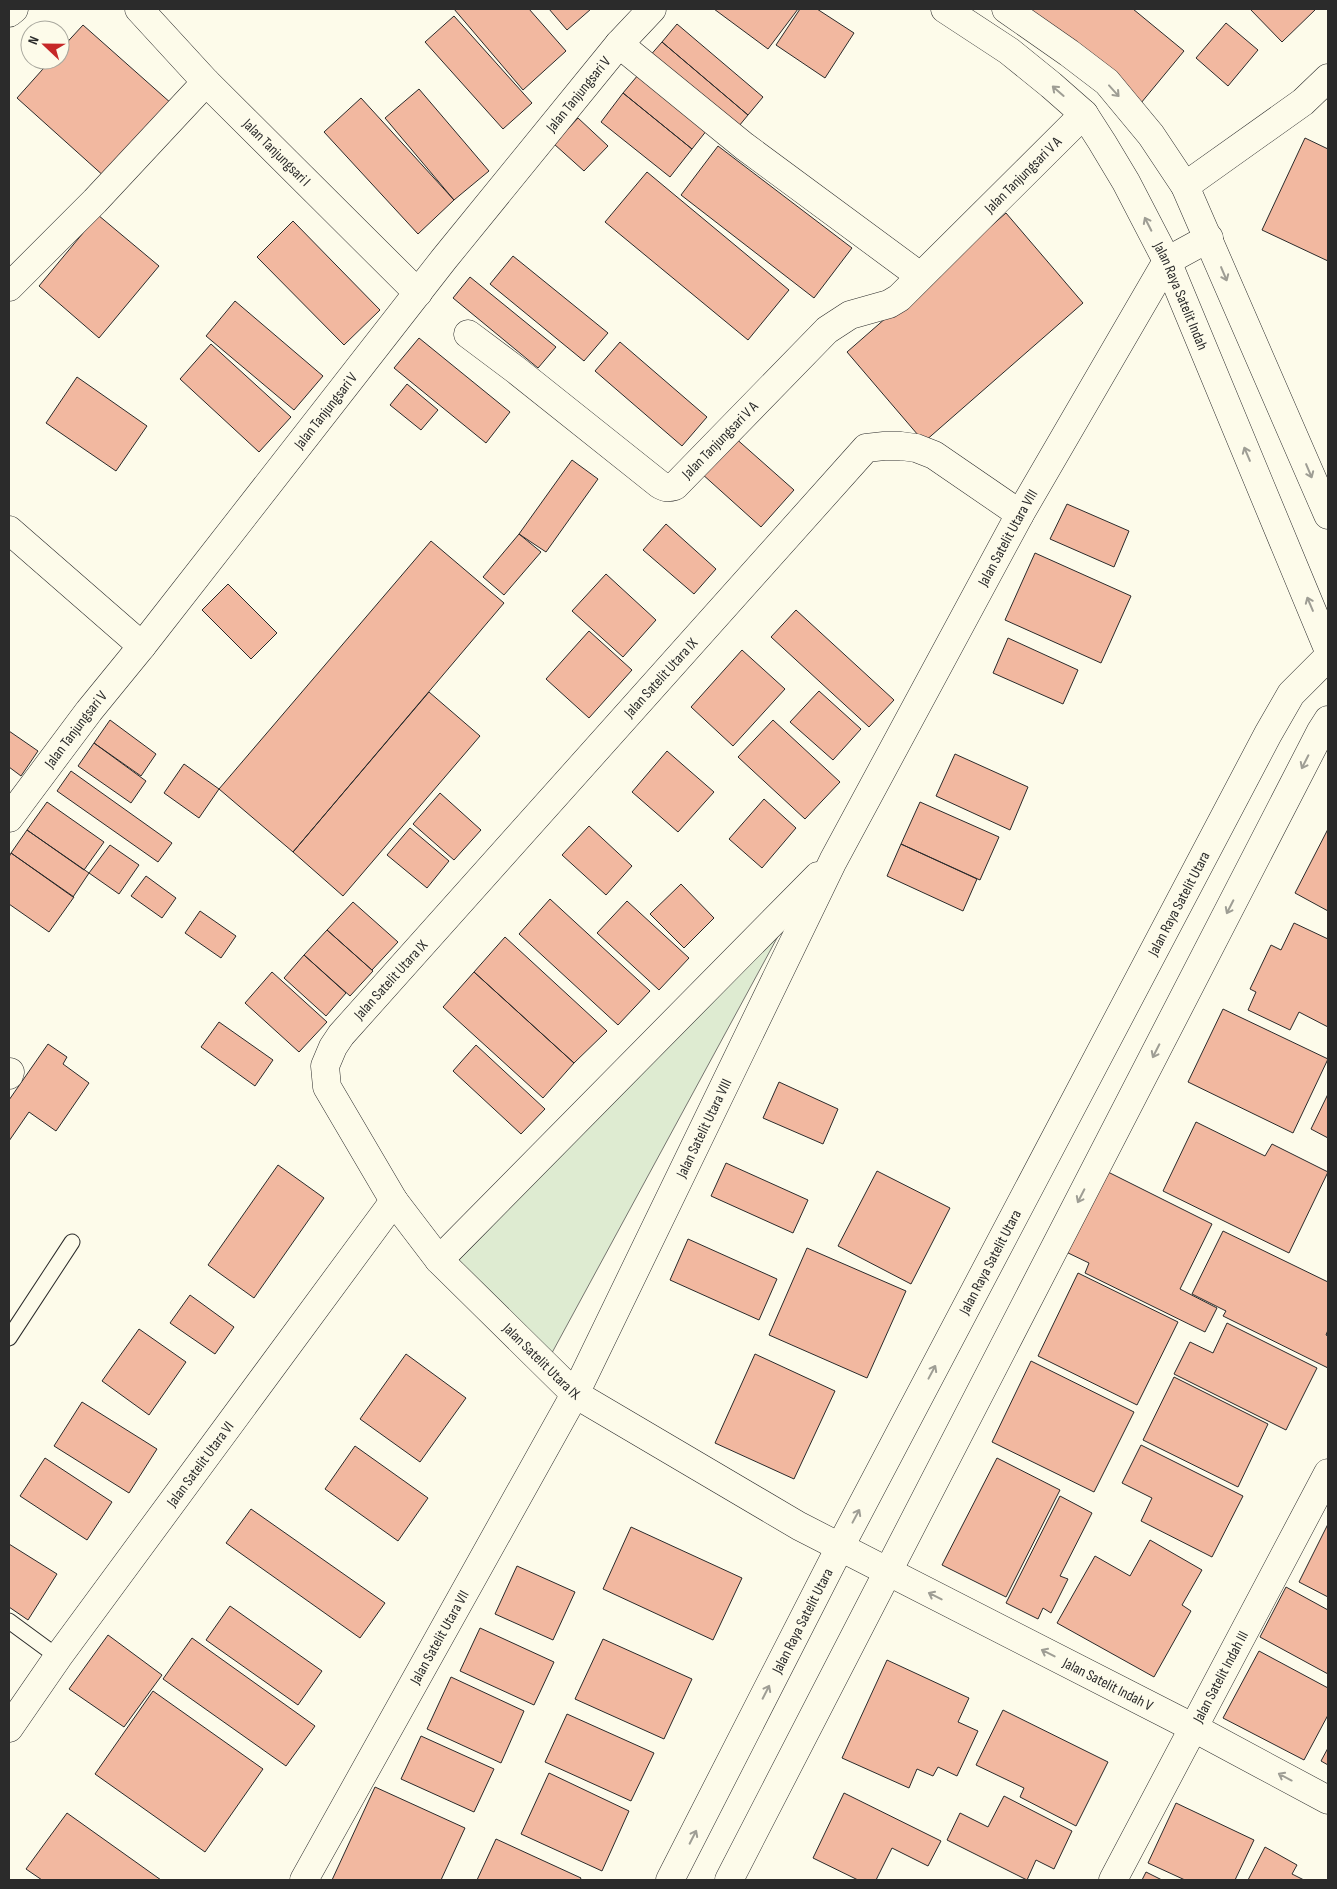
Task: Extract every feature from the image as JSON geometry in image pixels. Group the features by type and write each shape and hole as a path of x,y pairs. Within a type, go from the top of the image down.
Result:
{"street":[{"path":"9,13 14,9"},
{"name":"Jalan Tanjungsari I","path":"139,9 206,82 418,292"},
{"name":"Jalan Tanjungsari V","path":"9,818 89,711 142,646 418,292 619,44 652,9"},
{"name":"Jalan Raya Satelit Indah","path":"945,9 1009,51 1084,114 1126,182 1167,262 1328,649"},
{"path":"1006,9 1107,82 1151,135 1185,186 1328,515"},
{"path":"619,44 744,146 920,276"},
{"path":"1185,186 1303,102 1328,78"},
{"path":"9,287 95,201 206,82"},
{"name":"Jalan Tanjungsari V A","path":"468,334 659,484 668,488 675,486 827,330 850,315 889,304 899,298 1084,114"},
{"name":"Jalan Satelit Utara VIII","path":"575,1394 834,861 1020,514 1167,262 1209,238"},
{"name":"Jalan Satelit Utara IX","path":"887,1572 799,1526 575,1394 439,1260 394,1201 327,1087 325,1066 341,1035 866,448 901,446 916,448 934,455 1020,514"},
{"path":"9,530 142,646"},
{"name":"Jalan Raya Satelit Utara","path":"670,1880 840,1547 1268,734 1291,694 1328,657"},
{"path":"729,1880 1328,720"},
{"name":"Jalan Satelit Utara VIII","path":"439,1260 834,861"},
{"name":"Jalan Satelit Utara VI","path":"9,1728 58,1657 394,1201"},
{"name":"Jalan Satelit Utara VII","path":"304,1880 575,1394"},
{"name":"Jalan Satelit Indah III","path":"1113,1880 1328,1473"},
{"name":"Jalan Satelit Indah V","path":"887,1572 1194,1728 1328,1800"}],"lane":[{"path":"9,1338 72,1242"},
{"path":"9,1621 58,1657"}],"green space":[{"path":"783,927 547,1362 456,1263"}],"building":[{"path":"454,9 529,9 566,51 523,90"},
{"path":"549,9 591,9 567,30"},
{"path":"714,9 798,9 768,49"},
{"path":"800,9 817,9 854,33 825,78 776,45"},
{"path":"1027,9 1133,9 1184,51 1141,103"},
{"path":"1250,9 1316,9 1282,42"},
{"path":"454,16 532,103 503,129 425,42"},
{"path":"1226,23 1258,50 1228,86 1196,58"},
{"path":"677,24 763,97 748,115 662,42"},
{"path":"83,25 172,104 106,178 17,98 42,70 70,70 70,39"},
{"path":"662,42 748,115 734,132 648,58"},
{"path":"643,69 711,125 692,149 623,93"},
{"path":"419,89 489,171 454,200 385,118"},
{"path":"623,93 692,149 670,177 601,122"},
{"path":"361,98 454,200 418,234 324,132"},
{"path":"578,118 608,146 584,171 554,144"},
{"path":"1305,138 1328,149 1328,261 1262,230"},
{"path":"718,146 852,248 814,298 681,195"},
{"path":"647,172 789,290 748,340 605,222"},
{"path":"1006,213 1083,303 924,442 847,352"},
{"path":"98,215 159,266 99,338 39,286"},
{"path":"293,221 380,310 344,345 257,257"},
{"path":"513,256 608,333 584,361 490,284"},
{"path":"470,277 556,347 538,368 453,298"},
{"path":"235,301 323,376 294,410 206,336"},
{"path":"419,338 510,412 486,443 394,368"},
{"path":"620,342 707,417 682,446 595,371"},
{"path":"211,344 291,417 259,452 180,379"},
{"path":"77,377 147,426 116,471 46,423"},
{"path":"407,384 438,410 421,430 390,405"},
{"path":"733,436 794,490 761,527 701,473"},
{"path":"572,460 598,479 546,552 519,534"},
{"path":"1067,504 1129,531 1114,567 1050,539"},
{"path":"666,524 716,569 694,594 643,550"},
{"path":"519,534 541,552 504,595 483,577"},
{"path":"431,541 504,603 293,852 219,789"},
{"path":"1035,553 1131,596 1101,663 1005,620"},
{"path":"606,574 656,620 623,657 572,611"},
{"path":"228,584 277,633 251,659 202,610"},
{"path":"796,610 894,700 869,727 771,637"},
{"path":"589,631 632,670 589,718 546,679"},
{"path":"1008,638 1078,670 1063,704 993,673"},
{"path":"742,650 785,689 733,746 691,707"},
{"path":"819,691 861,729 833,760 790,722"},
{"path":"429,692 480,736 343,896 293,852"},
{"path":"110,720 156,754 141,776 94,743"},
{"path":"773,720 840,782 805,819 738,757"},
{"path":"9,731 38,751 21,776 9,767"},
{"path":"94,743 146,781 131,803 78,766"},
{"path":"667,751 714,792 678,832 632,792"},
{"path":"955,754 1028,787 1010,830 936,796"},
{"path":"184,764 219,789 199,818 164,793"},
{"path":"71,771 172,843 158,862 57,791"},
{"path":"440,793 481,830 454,860 413,824"},
{"path":"764,799 796,828 762,868 729,839"},
{"path":"47,802 104,842 84,870 27,830"},
{"path":"920,802 999,837 980,880 901,844"},
{"path":"589,826 632,866 606,895 562,855"},
{"path":"410,828 449,861 427,888 387,855"},
{"path":"1328,829 1328,911 1295,893"},
{"path":"27,830 89,873 73,897 11,853"},
{"path":"901,844 977,879 963,911 887,876"},
{"path":"110,845 139,865 119,894 89,873"},
{"path":"11,853 74,897 49,932 9,904 9,857"},
{"path":"146,876 176,898 162,918 131,896"},
{"path":"681,884 714,918 684,948 650,914"},
{"path":"550,899 650,991 618,1025 519,934"},
{"path":"627,901 689,958 659,990 597,933"},
{"path":"353,902 398,942 372,970 327,930"},
{"path":"200,911 236,936 221,958 185,933"},
{"path":"1294,923 1328,939 1328,1027 1299,1012 1290,1030 1248,1010 1256,992 1250,989 1271,945 1281,950"},
{"path":"327,930 373,971 350,996 304,955"},
{"path":"505,937 607,1031 574,1063 474,972"},
{"path":"304,955 346,993 326,1016 284,978"},
{"path":"272,972 327,1022 299,1052 245,1003"},
{"path":"474,972 574,1063 543,1098 443,1007"},
{"path":"1223,1009 1328,1059 1293,1133 1188,1082"},
{"path":"219,1022 273,1060 255,1086 201,1047"},
{"path":"48,1044 67,1057 63,1064 89,1083 56,1131 29,1112 9,1141 9,1100"},
{"path":"476,1045 545,1109 521,1134 453,1071"},
{"path":"779,1082 838,1109 823,1144 763,1118"},
{"path":"1328,1094 1328,1138 1311,1129"},
{"path":"1196,1122 1265,1156 1272,1144 1328,1172 1289,1253 1163,1191"},
{"path":"726,1163 808,1200 793,1233 711,1196"},
{"path":"278,1165 324,1198 254,1298 208,1265"},
{"path":"1104,1170 1212,1224 1180,1289 1217,1308 1205,1332 1085,1273 1089,1263 1064,1251"},
{"path":"877,1171 950,1208 911,1284 838,1246"},
{"path":"1223,1231 1328,1282 1328,1330 1326,1335 1328,1336 1328,1368 1223,1316 1226,1311 1192,1294"},
{"path":"688,1239 777,1279 759,1320 670,1280"},
{"path":"807,1248 906,1291 867,1378 769,1335"},
{"path":"1078,1273 1178,1322 1137,1405 1038,1356"},
{"path":"190,1295 234,1327 215,1354 170,1323"},
{"path":"1227,1323 1317,1368 1286,1430 1174,1374 1190,1342 1213,1353"},
{"path":"139,1329 186,1362 149,1415 102,1381"},
{"path":"406,1354 466,1398 420,1462 360,1419"},
{"path":"755,1354 835,1391 794,1479 715,1443"},
{"path":"1031,1361 1134,1412 1094,1492 992,1442"},
{"path":"1174,1377 1268,1424 1238,1487 1143,1440"},
{"path":"82,1402 157,1449 129,1493 54,1446"},
{"path":"1141,1445 1243,1496 1212,1557 1141,1521 1152,1498 1122,1483"},
{"path":"355,1446 428,1498 398,1541 325,1489"},
{"path":"45,1458 112,1502 87,1540 20,1496"},
{"path":"997,1458 1060,1490 1006,1597 942,1565"},
{"path":"1060,1496 1092,1513 1060,1576 1068,1579 1051,1613 1043,1608 1038,1619 1006,1603"},
{"path":"251,1509 385,1603 360,1638 226,1543"},
{"path":"1328,1524 1328,1597 1299,1582"},
{"path":"631,1527 742,1578 713,1640 603,1589"},
{"path":"1150,1540 1202,1570 1182,1605 1191,1611 1154,1677 1057,1623 1095,1556 1130,1576"},
{"path":"9,1544 57,1574 28,1620 9,1607"},
{"path":"517,1566 575,1592 553,1640 495,1614"},
{"path":"1286,1587 1328,1610 1328,1674 1260,1637"},
{"path":"230,1606 322,1671 298,1705 206,1640"},
{"path":"480,1628 554,1662 534,1705 460,1671"},
{"path":"108,1635 162,1675 124,1727 69,1689"},
{"path":"192,1638 315,1726 286,1766 163,1679"},
{"path":"603,1639 692,1679 664,1739 575,1699"},
{"path":"1259,1651 1328,1688 1328,1715 1304,1760 1223,1718"},
{"path":"887,1660 969,1698 958,1722 978,1731 957,1776 938,1767 933,1776 917,1769 909,1788 842,1758"},
{"path":"451,1677 524,1711 501,1763 427,1729"},
{"path":"153,1691 263,1769 205,1852 95,1774"},
{"path":"1003,1710 1108,1762 1076,1826 1020,1797 1024,1788 976,1765"},
{"path":"567,1714 654,1753 631,1801 545,1762"},
{"path":"421,1736 494,1769 474,1812 401,1779"},
{"path":"1328,1748 1328,1765 1321,1761"},
{"path":"549,1773 629,1811 602,1871 521,1834"},
{"path":"375,1787 465,1828 441,1880 332,1880"},
{"path":"844,1793 941,1841 928,1866 892,1848 876,1880 858,1880 813,1858"},
{"path":"1004,1796 1072,1831 1054,1869 1036,1860 1027,1880 947,1840 960,1813 988,1827"},
{"path":"1176,1803 1254,1840 1235,1880 1185,1880 1148,1863"},
{"path":"67,1813 161,1880 42,1880 26,1869"},
{"path":"496,1839 581,1878 580,1880 477,1880"},
{"path":"1265,1847 1297,1865 1292,1874 1304,1880 1248,1880"},
{"path":"1146,1872 1162,1880 1142,1880"}]}
